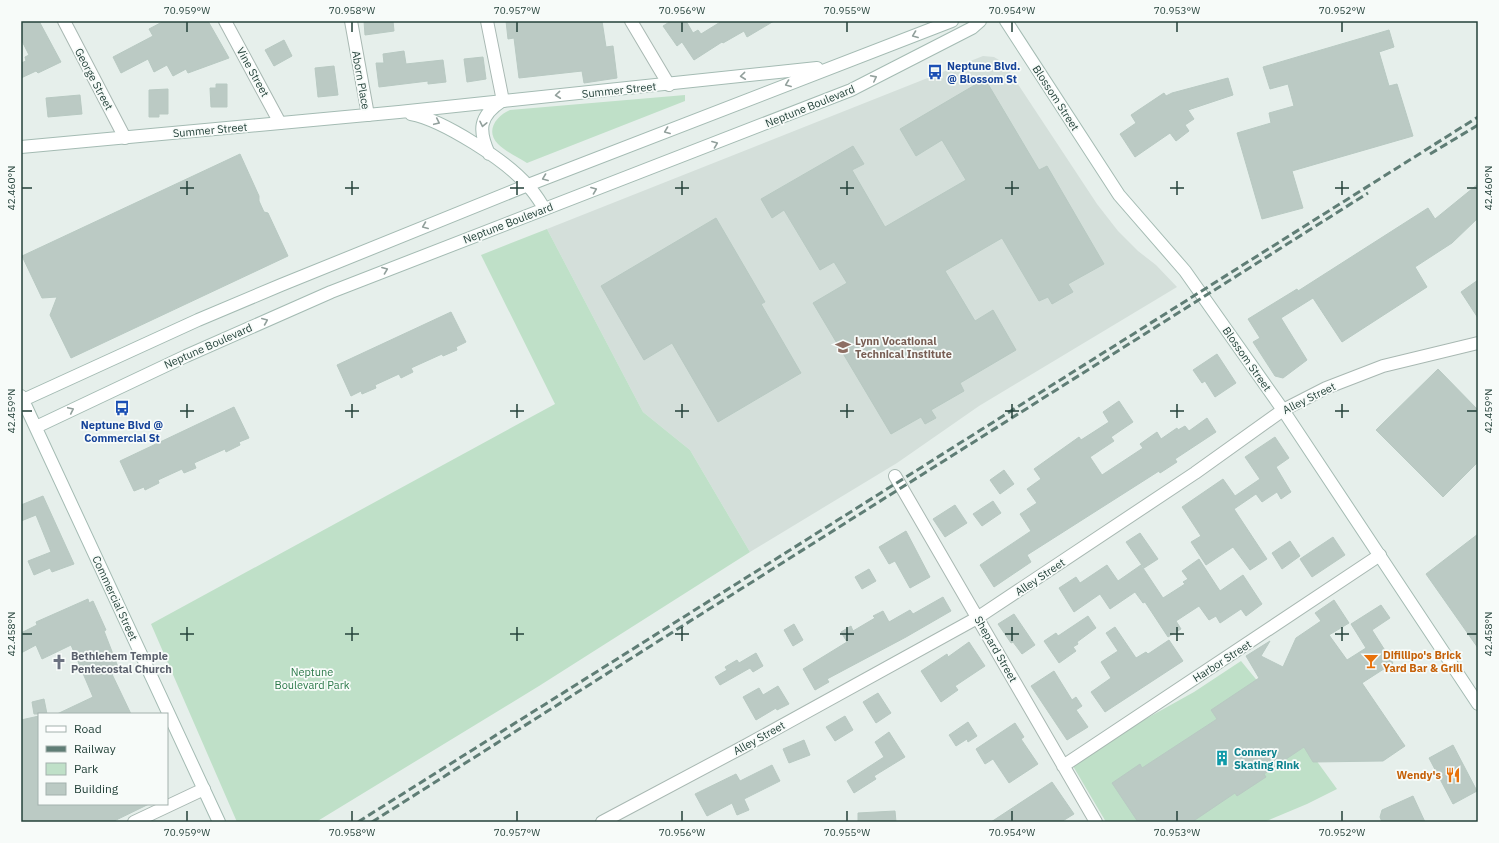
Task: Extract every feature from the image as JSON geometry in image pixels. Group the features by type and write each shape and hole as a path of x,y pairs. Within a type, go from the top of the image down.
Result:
{"street":[{"name":"George Street","path":"64,21 125,138"},
{"name":"Vine Street","path":"225,21 280,123"},
{"name":"Aborn Place","path":"351,21 368,115"},
{"path":"487,21 503,101 486,114 483,122 482,131 489,154"},
{"path":"631,21 669,85"},
{"path":"22,399 236,303 528,184 952,21"},
{"name":"Neptune Boulevard","path":"36,427 180,359 293,308 544,208 715,144 851,90 972,28 980,21"},
{"name":"Blossom Street","path":"1006,21 1119,195 1185,271 1283,410 1478,704"},
{"name":"Summer Street","path":"21,147 669,85 838,65"},
{"name":"Summer Street","path":"399,112 434,120 503,163 528,184 544,208"},
{"name":"Alley Street","path":"602,822 743,747 978,618 1195,473 1283,410 1326,388 1383,366 1478,343"},
{"name":"Commercial Street","path":"22,399 219,822"},
{"name":"Shepard Street","path":"895,476 1096,822"},
{"name":"Harbor Street","path":"1063,766 1380,555"},
{"path":"134,822 204,788"}],"shaded area":[{"name":"Lynn Vocational Technical Institute","path":"983,56 994,57 1004,63 1097,204 1118,231 1138,251 1156,265 1177,287 979,406 897,463 750,552 690,450 643,412 547,229"}],"green space":[{"path":"685,95 685,101 527,163 501,147 494,139 492,134 494,124 500,116 510,110"},
{"name":"Neptune Boulevard Park","path":"547,229 643,412 690,450 750,552 539,686 316,822 237,822 151,624 555,404 481,255"},
{"path":"1241,661 1269,695 1337,789 1307,804 1264,822 1106,822 1070,761 1194,692"}],"building":[{"path":"21,21 39,21 61,62 38,73 36,71 21,78 21,63 26,61 25,57 29,55 21,39"},
{"path":"164,21 208,21 229,58 188,73 186,69 173,76 167,65 154,72 148,59 121,73 113,57 153,36 149,29"},
{"path":"364,21 393,21 394,31 365,35"},
{"path":"506,21 602,21 606,47 613,46 617,78 584,83 582,71 519,78 514,38 508,39"},
{"path":"671,21 686,21 693,33 698,30 701,34 722,21 774,21 747,37 744,31 723,43 722,42 694,60 682,42 677,46 663,26"},
{"path":"1389,30 1394,47 1379,52 1389,86 1397,84 1413,136 1292,171 1303,208 1262,219 1237,133 1271,123 1269,113 1294,106 1288,84 1270,89 1263,67"},
{"path":"284,40 292,56 274,66 265,50"},
{"path":"404,51 406,64 443,60 446,82 428,84 428,81 379,87 376,63 384,63 383,54"},
{"path":"483,57 486,79 467,82 464,59"},
{"path":"334,66 338,95 318,97 315,68"},
{"path":"1228,78 1233,95 1188,110 1194,119 1185,125 1189,131 1176,141 1170,133 1135,157 1120,134 1136,123 1131,115 1164,93 1166,96 1172,93"},
{"path":"985,79 1039,170 1047,166 1104,264 1068,284 1073,292 1052,304 1048,297 1039,301 1002,238 945,271 975,321 993,310 1016,350 960,383 964,391 931,410 936,418 925,424 921,417 891,434 813,303 847,283 834,262 820,270 784,210 772,218 761,199 853,146 864,164 852,170 885,227 966,180 942,140 916,156 900,129"},
{"path":"216,84 227,84 227,107 211,107 210,88 216,88"},
{"path":"168,89 168,114 159,114 159,117 149,117 149,90"},
{"path":"80,95 82,114 48,117 46,98"},
{"path":"240,154 259,196 259,201 264,212 268,213 288,256 71,358 50,315 57,297 42,298 22,256"},
{"path":"1478,184 1478,218 1452,243 1415,267 1427,287 1342,342 1313,298 1281,318 1307,360 1283,378 1275,376 1253,342 1260,338 1248,319 1297,289 1298,291 1428,208 1435,219"},
{"path":"716,218 765,302 761,304 801,373 718,422 672,343 644,360 601,286"},
{"path":"1478,280 1478,318 1461,292"},
{"path":"451,312 466,342 456,347 457,350 443,356 442,354 411,368 413,372 401,378 399,374 375,385 376,388 362,394 361,391 351,396 337,365"},
{"path":"1217,354 1236,383 1215,397 1205,381 1202,383 1193,370"},
{"path":"1438,369 1478,410 1478,462 1443,497 1376,430"},
{"path":"1119,401 1133,422 1111,437 1114,441 1090,457 1102,475 1143,448 1140,444 1157,432 1161,439 1177,428 1178,430 1185,426 1189,431 1207,418 1216,432 1175,459 1177,462 1160,473 1159,471 1027,555 1031,562 994,587 980,565 1031,531 1020,514 1037,503 1027,489 1041,479 1034,469 1079,437 1081,440 1109,422 1103,412"},
{"path":"234,407 249,438 239,442 240,445 226,452 225,449 194,463 196,468 184,473 182,469 158,480 159,483 145,490 144,487 134,491 120,461"},
{"path":"1275,437 1289,458 1276,467 1291,492 1281,499 1277,492 1262,502 1256,494 1234,509 1267,559 1250,570 1233,547 1206,565 1191,542 1201,536 1182,507 1223,479 1235,496 1260,479 1245,457"},
{"path":"1004,470 1014,484 1000,494 990,480"},
{"path":"43,496 74,564 52,572 50,568 34,575 28,561 51,552 36,515 21,521 21,505"},
{"path":"993,501 1001,513 982,526 973,514"},
{"path":"955,505 967,523 945,537 933,519"},
{"path":"906,531 930,577 910,588 895,561 889,564 879,547"},
{"path":"1140,533 1158,559 1144,568 1126,542"},
{"path":"1478,534 1478,648 1426,574"},
{"path":"1333,537 1345,555 1312,577 1300,559"},
{"path":"1290,541 1300,556 1282,569 1272,553"},
{"path":"1199,559 1220,591 1243,575 1262,604 1246,616 1241,609 1220,623 1216,616 1209,620 1199,606 1176,621 1181,629 1168,637 1145,602 1143,603 1135,592 1110,609 1100,594 1074,612 1059,588 1076,577 1080,583 1107,565 1118,581 1141,565 1163,598 1185,584 1183,582 1188,579 1182,571"},
{"path":"869,569 876,581 862,589 855,577"},
{"path":"943,597 951,611 827,679 829,682 815,690 803,669 847,642 841,632 851,626 853,631 875,618 873,616 883,611 889,622 910,610 913,614"},
{"path":"88,599 89,603 93,601 106,630 104,631 118,667 110,670 131,713 59,713 93,697 71,645 42,659 36,645 21,653 21,633 37,625 36,622"},
{"path":"1334,600 1349,623 1329,635 1347,660 1366,648 1351,624 1381,605 1390,618 1372,630 1393,663 1362,683 1405,746 1383,761 1313,762 1304,747 1264,774 1266,777 1237,796 1235,793 1192,822 1138,822 1112,783 1140,764 1142,768 1217,719 1211,710 1259,678 1246,656 1270,641 1261,656 1283,667 1296,638 1321,621 1315,613"},
{"path":"1014,614 1035,645 1022,654 1013,642 1011,643 998,624"},
{"path":"1088,616 1096,628 1077,642 1078,644 1073,647 1076,651 1059,663 1044,641 1056,633 1058,636"},
{"path":"794,624 803,640 793,646 784,630"},
{"path":"1115,627 1136,658 1146,652 1148,654 1169,640 1183,661 1105,712 1091,692 1111,678 1101,662 1118,651 1106,633"},
{"path":"969,642 985,666 955,686 958,690 941,702 921,671 947,654 948,657"},
{"path":"756,653 763,666 753,672 750,668 720,685 715,677 727,670 725,667 737,660 739,663"},
{"path":"1054,671 1072,700 1076,697 1082,706 1076,710 1088,727 1067,740 1031,686"},
{"path":"778,686 789,704 777,710 776,708 756,720 743,697 759,688 763,695"},
{"path":"878,693 891,713 876,723 863,702"},
{"path":"44,699 47,713 34,714 32,702"},
{"path":"38,716 38,805 147,805 112,822 22,822 21,720"},
{"path":"845,716 853,730 835,741 826,727"},
{"path":"968,722 977,736 968,742 967,739 956,746 949,735"},
{"path":"1015,723 1024,737 1021,739 1038,764 1009,783 993,759 985,764 976,749"},
{"path":"889,732 905,757 874,776 876,779 854,793 847,781 884,757 875,742"},
{"path":"804,740 810,755 789,763 783,749"},
{"path":"1453,745 1477,791 1453,804 1429,758"},
{"path":"772,765 780,781 744,799 749,810 737,815 732,803 707,816 695,794 736,774 740,781"},
{"path":"1052,782 1074,814 1061,822 991,822"},
{"path":"1413,796 1425,822 1382,822 1380,817 1382,810"},
{"path":"895,811 896,822 858,822 858,813"}],"railway":[{"path":"358,822 1478,117"},
{"path":"1430,154 1478,125"},
{"path":"372,822 1368,193"}],"place":[{"name":"Neptune Blvd. @ Blossom St","path":"935,72"},
{"name":"Lynn Vocational Technical Institute","path":"843,347"},
{"name":"Neptune Blvd @ Commercial St","path":"122,408"},
{"name":"Difillipo's Brick Yard Bar & Grill","path":"1371,661"},
{"name":"Bethlehem Temple Pentecostal Church","path":"59,662"},
{"name":"Connery Skating Rink","path":"1222,758"},
{"name":"Wendy's","path":"1453,775"}]}
